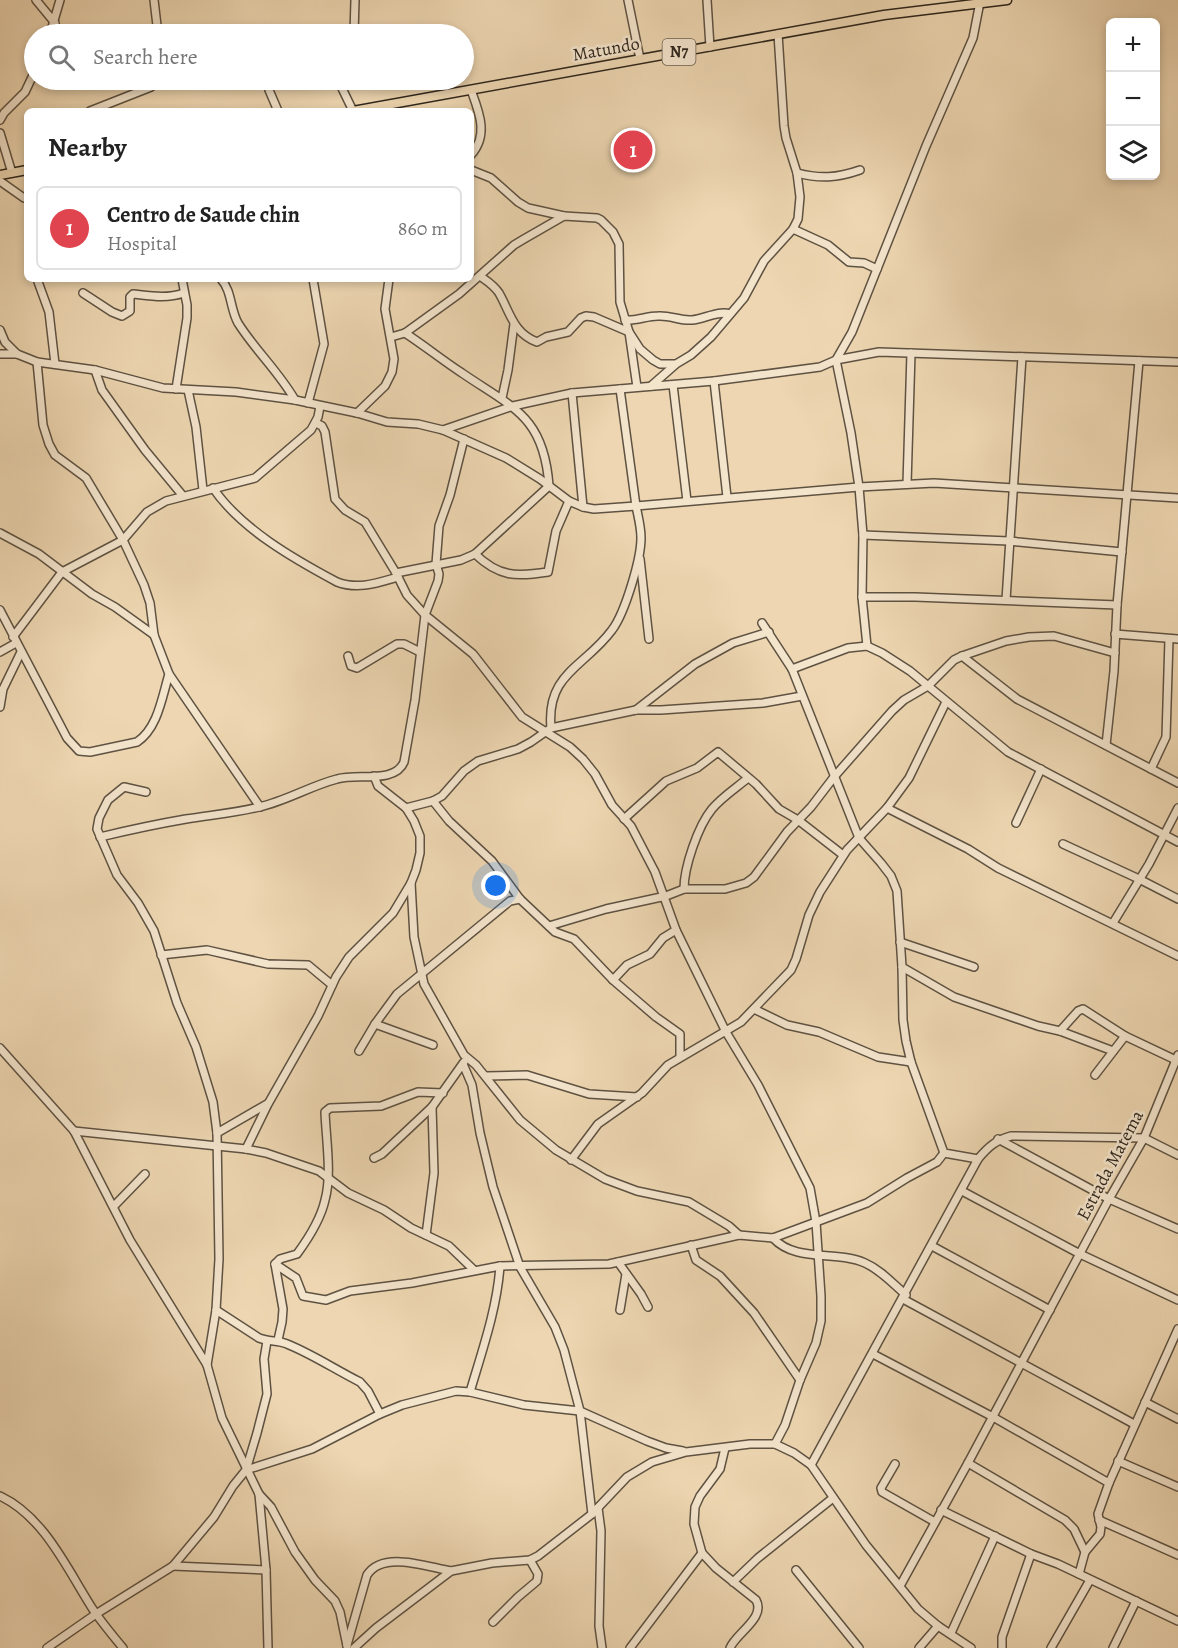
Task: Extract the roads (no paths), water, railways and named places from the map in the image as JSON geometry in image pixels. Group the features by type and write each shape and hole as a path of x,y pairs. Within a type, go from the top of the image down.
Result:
{"main road":[{"name":"Matundo","path":"474,89 884,15 1007,0"},
{"name":"Matundo","path":"380,108 471,90"},
{"path":"0,175 24,171"}],"street":[{"path":"36,0 55,23"},
{"path":"55,23 60,0"},
{"path":"154,0 157,24"},
{"path":"354,24 355,0"},
{"path":"628,0 640,59"},
{"path":"707,0 710,47"},
{"path":"867,646 862,597 863,535 859,487 836,360 852,332 926,146 973,38 980,2"},
{"path":"651,386 676,364 692,355 711,337 744,298 764,261 793,229 798,219 800,197 797,172 786,138 778,34"},
{"path":"1,114 26,90"},
{"path":"98,108 143,90"},
{"path":"271,90 277,108"},
{"path":"345,90 352,108"},
{"path":"471,90 481,121 482,135 474,152"},
{"path":"0,132 12,173"},
{"path":"797,172 822,178 836,177 860,170"},
{"path":"474,171 491,178 528,208 564,216 597,218 613,232 619,244 620,294 629,332 637,387"},
{"path":"0,181 24,198"},
{"path":"474,281 514,245 564,216"},
{"path":"793,229 828,245 849,261 864,263 877,269"},
{"path":"480,276 498,291 514,324 524,335 537,342 546,337 568,332 581,318 586,316 629,332 640,349 653,360 667,365 676,364"},
{"path":"38,282 49,312 55,364"},
{"path":"176,389 187,318 182,282"},
{"path":"223,282 228,289 239,324 285,382 295,400"},
{"path":"308,403 324,344 314,282"},
{"path":"357,413 386,386 392,372 394,359 385,309 389,282"},
{"path":"391,337 405,333 472,282"},
{"path":"83,293 122,316 130,311 130,297 133,294 162,297 184,293"},
{"path":"625,320 639,320 660,315 686,320 724,312 730,314"},
{"path":"502,398 514,324"},
{"path":"0,330 5,342 17,354"},
{"path":"213,488 231,510 264,537 338,582 350,586 372,585 397,575 436,564 461,560 475,554 549,486 548,462 536,432 513,406 405,333"},
{"path":"443,430 513,406 572,393 714,381 820,367 836,360 879,352 1178,362"},
{"path":"907,484 911,353"},
{"path":"0,354 17,354 38,362 95,370 163,388 236,392 295,400 387,422 418,424 443,430 506,458 569,501 594,509 727,497 934,483 1178,498"},
{"path":"1006,600 1022,357"},
{"path":"38,362 43,425 49,444 55,455 86,478 123,540 147,594 154,635 169,674 260,807"},
{"path":"1106,745 1139,362"},
{"path":"95,370 102,390 145,450 183,496"},
{"path":"714,381 727,497"},
{"path":"673,385 687,501"},
{"path":"620,389 640,532 639,555 649,639"},
{"path":"188,390 196,427 203,490"},
{"path":"572,393 583,507"},
{"path":"0,652 14,640 62,572 123,540 147,512 165,501 255,478 311,430 316,423 320,406"},
{"path":"316,423 322,426 325,432 335,499 345,510 364,522 407,595 425,615 473,654 516,711 530,723 570,747 583,759 595,774 612,805 631,826 645,849 666,896 676,930 726,1032 758,1085 810,1188 816,1222 821,1321 816,1343 800,1380 785,1425 775,1444"},
{"path":"100,837 147,826 231,814 284,801 336,779 348,776 394,774 402,767 415,700 425,615 438,581 439,574 436,564 439,526 450,495 464,439"},
{"path":"475,554 488,566 506,574 548,572 556,531 569,501"},
{"path":"0,533 39,554 154,635"},
{"path":"863,535 1009,541 1122,552"},
{"path":"551,728 551,700 558,686 613,629 626,600 639,555"},
{"path":"862,597 1117,604"},
{"path":"0,610 67,738 76,749 83,752 136,742 143,738 159,708 169,674"},
{"path":"762,622 792,669 859,838 881,862 891,876 897,891 903,1020 911,1062 944,1153"},
{"path":"636,710 695,664 733,643 769,632"},
{"path":"1115,634 1178,639"},
{"path":"549,926 606,909 666,896 684,889 725,889 746,883 754,877 772,849 891,711 928,686 954,660 962,656 1006,641 1053,636 1115,653"},
{"path":"1151,769 1166,737 1169,639"},
{"path":"348,656 351,666 357,668 397,644 404,644 420,652"},
{"path":"792,669 840,651 867,646 910,670 1008,752 1178,842"},
{"path":"0,707 3,689 21,652"},
{"path":"962,656 1017,699 1178,783"},
{"path":"406,807 433,801 442,796 464,771 478,761 518,749 551,728 636,710 763,703 802,696"},
{"path":"571,1161 598,1124 648,1088 668,1065 741,1022 791,970 809,915 820,892 843,855 887,808 909,778 946,702"},
{"path":"624,819 668,779 698,768 716,752 720,752 761,789 779,809 798,820 843,855"},
{"path":"1016,823 1041,770"},
{"path":"246,1149 268,1104 318,1016 332,985 350,957 393,913 411,883 420,853 420,836 406,807 378,786 374,776"},
{"path":"684,889 684,875 702,825 711,810 748,778"},
{"path":"146,792 124,787 114,794 99,818 97,829 117,876 147,916 177,1003 196,1047 213,1102 218,1133 219,1259 216,1310 207,1365"},
{"path":"433,801 460,832 492,861 520,899 557,933 574,939 613,980 656,1017 681,1034 680,1057"},
{"path":"887,808 968,849 998,868 1178,956"},
{"path":"1113,923 1165,835 1178,808"},
{"path":"1063,844 1178,899"},
{"path":"411,883 414,937 420,974 465,1061 493,1187 520,1267 555,1327 564,1350 580,1411 592,1514"},
{"path":"359,1051 397,994 510,901 520,899"},
{"path":"613,980 627,965 650,954 660,941 676,930"},
{"path":"900,942 974,968"},
{"path":"161,955 207,950 268,964 308,965 332,985"},
{"path":"902,967 954,997 1038,1026 1060,1031 1113,1051"},
{"path":"754,1009 787,1025 819,1032 878,1057 911,1062"},
{"path":"1060,1031 1078,1011 1083,1009 1125,1036 1177,1059"},
{"path":"375,1024 433,1045"},
{"path":"1095,1075 1125,1036"},
{"path":"0,1048 74,1131 130,1240 207,1365 222,1418 259,1494 271,1507 295,1552 315,1580 335,1601 349,1648"},
{"name":"Estrada Matema","path":"900,1586 993,1418 1109,1198 1144,1138 1177,1059"},
{"path":"465,1061 486,1076 520,1120 537,1136 571,1161 605,1179 637,1191 689,1202 707,1211 739,1235"},
{"path":"374,1158 382,1154 432,1107 465,1061"},
{"path":"486,1076 527,1075 589,1094 637,1097"},
{"path":"275,1264 280,1259 294,1255 301,1248 324,1206 328,1177 325,1112 381,1106 418,1092 443,1093"},
{"path":"218,1133 268,1104"},
{"path":"426,1235 434,1173 432,1107"},
{"path":"74,1131 246,1149 314,1169 348,1193 384,1210 448,1246 474,1269"},
{"path":"811,1466 978,1159 988,1147 998,1139 1011,1136 1144,1138 1178,1155"},
{"path":"998,1139 1109,1198 1178,1229"},
{"path":"275,1264 296,1278 303,1296 326,1300 350,1291 412,1283 474,1269 500,1266 609,1264 739,1235 773,1238 867,1203 937,1162 944,1153"},
{"path":"944,1153 978,1159"},
{"path":"114,1206 145,1174"},
{"path":"962,1191 1080,1254 1178,1300"},
{"path":"773,1238 779,1245 791,1251 866,1263 884,1275 904,1297 1134,1424"},
{"path":"691,1245 696,1260 720,1276 754,1312 800,1380"},
{"path":"932,1246 1050,1310"},
{"path":"618,1262 648,1307"},
{"path":"275,1264 283,1309 278,1340"},
{"path":"470,1392 489,1327 500,1266"},
{"path":"620,1310 626,1274"},
{"path":"624,1289 636,1286"},
{"path":"216,1310 259,1338 267,1341 278,1340 290,1345 360,1382 369,1390 380,1414"},
{"path":"1079,1575 1085,1552 1100,1534 1098,1514 1109,1483 1178,1329"},
{"path":"46,1648 173,1566 214,1517 246,1470 267,1394 264,1359 267,1341"},
{"path":"873,1354 1109,1483"},
{"path":"246,1470 312,1449 380,1414 456,1391 470,1392 524,1406 580,1411 666,1448 686,1452"},
{"path":"1145,1402 1178,1419"},
{"path":"349,1648 367,1575 375,1566 391,1560 451,1571 492,1563 530,1560 592,1514 633,1473 652,1462 686,1452 750,1444 775,1444 794,1453 811,1466 866,1545 918,1609 938,1626 971,1648"},
{"path":"725,1448 720,1469 700,1496 693,1515 702,1553 756,1600 759,1609 758,1614 730,1648"},
{"path":"1118,1461 1178,1487"},
{"path":"968,1463 1065,1520 1074,1529 1085,1552"},
{"path":"895,1464 881,1488 882,1492 935,1522"},
{"path":"259,1494 266,1570 268,1648"},
{"path":"0,1496 20,1508 44,1533 96,1614 123,1648"},
{"path":"733,1582 758,1558 833,1498"},
{"path":"598,1508 601,1531 600,1626 602,1648"},
{"path":"941,1510 1031,1554 1058,1564 1178,1620"},
{"path":"1099,1520 1178,1555"},
{"path":"951,1633 995,1536"},
{"path":"630,1648 702,1553"},
{"path":"1002,1648 1002,1637 1031,1554"},
{"path":"493,1622 537,1581 538,1574 530,1560"},
{"path":"173,1566 266,1570"},
{"path":"796,1570 859,1648"},
{"path":"349,1648 451,1571"},
{"path":"1051,1648 1090,1580"},
{"path":"1113,1648 1136,1601"},
{"path":"919,1648 938,1626"}],"place":[{"name":"Centro de Saude chin","path":"633,150"}]}
